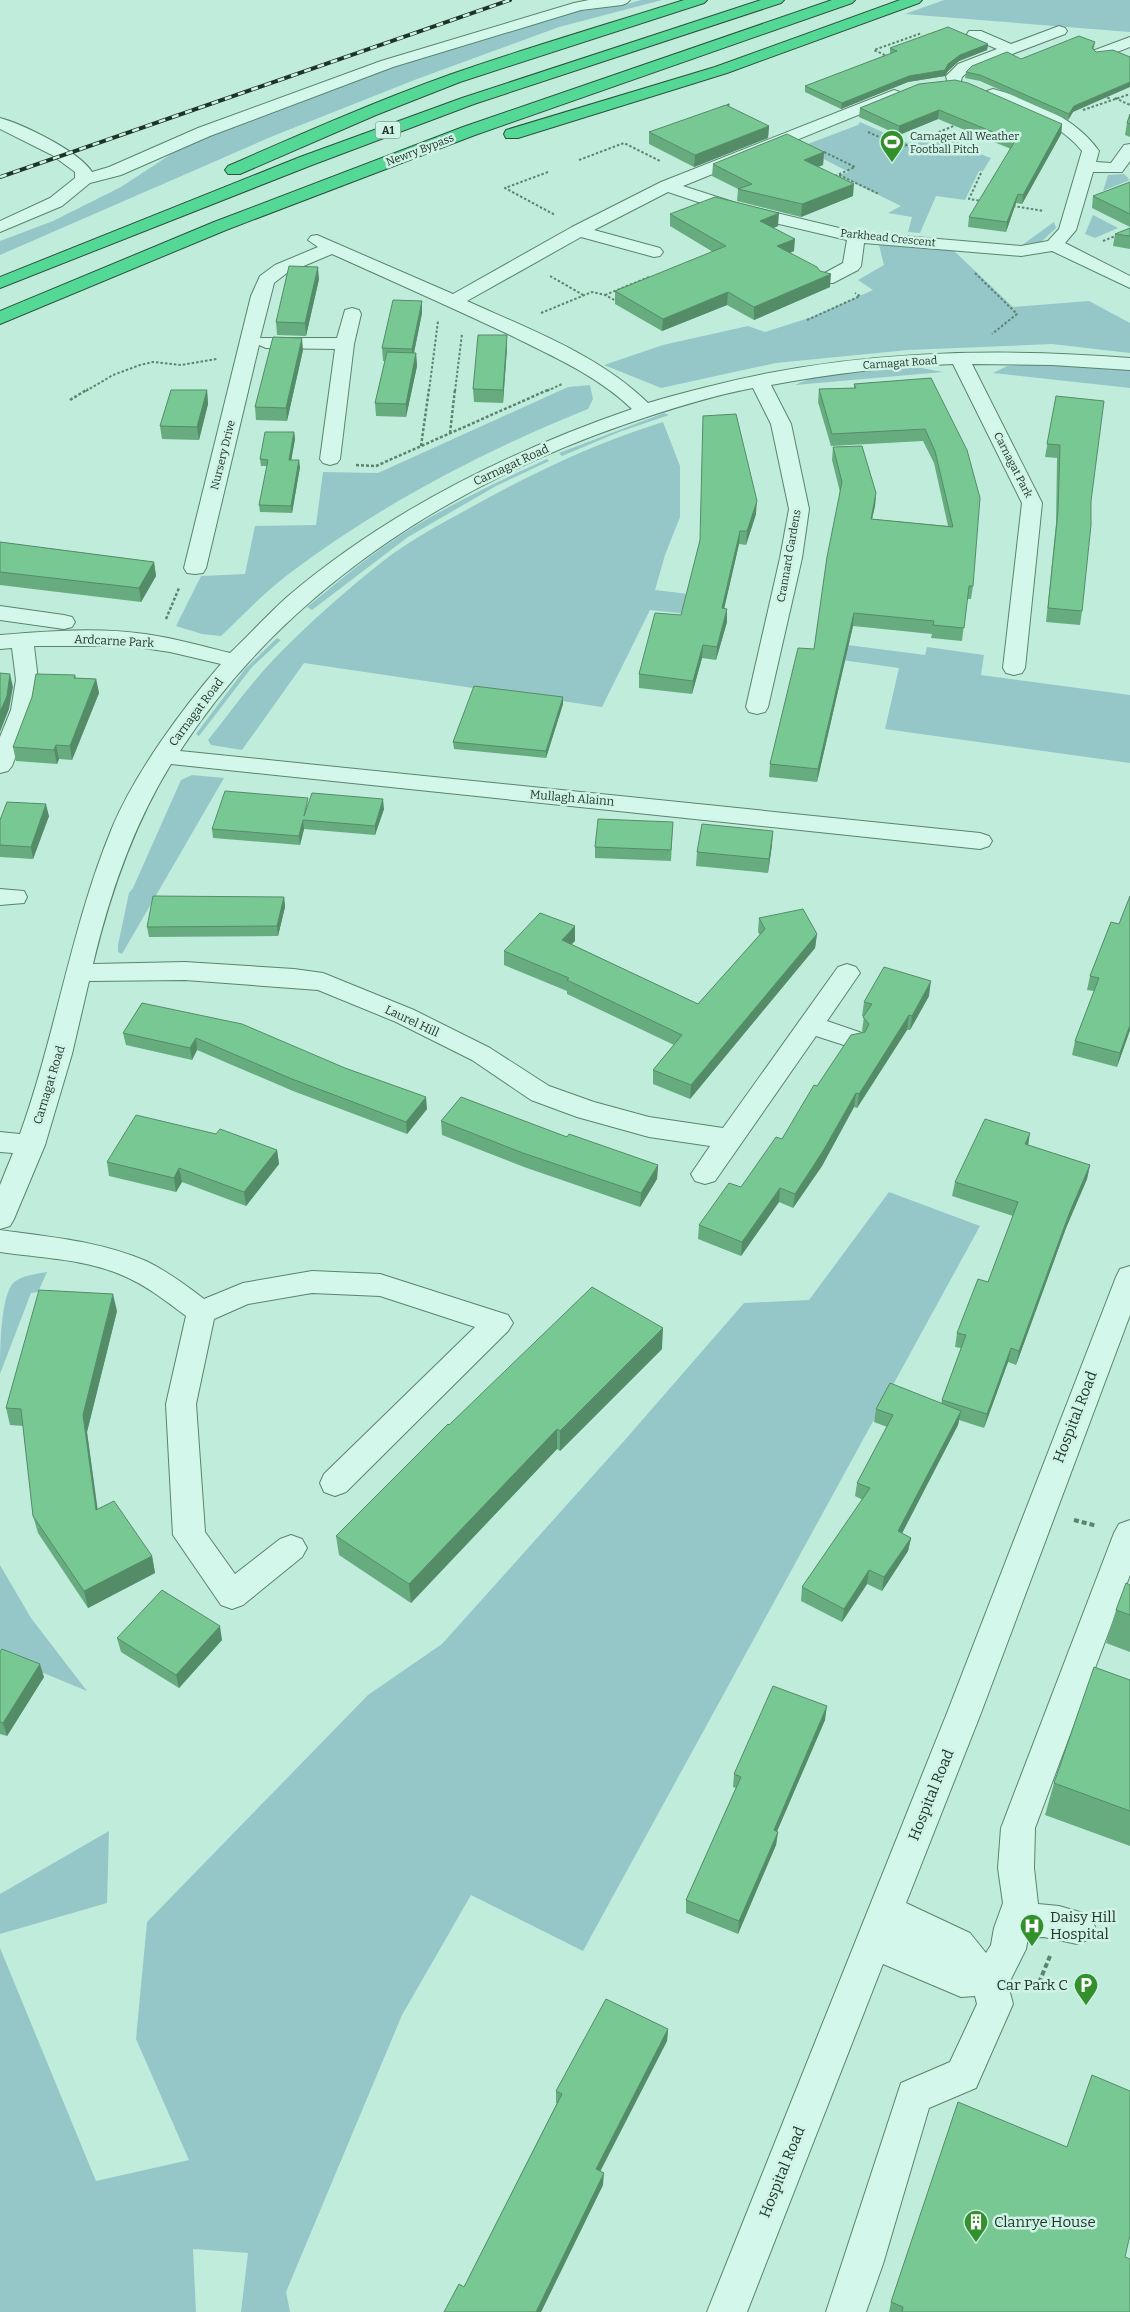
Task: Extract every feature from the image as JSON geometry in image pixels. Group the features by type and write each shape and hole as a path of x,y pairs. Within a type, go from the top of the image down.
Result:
{"highway":[{"path":"216,178 357,116 455,79 583,35 699,0"},
{"name":"A1","path":"4,281 306,161 468,101 776,0"},
{"name":"Newry Bypass","path":"0,318 155,253 469,131 847,0"},
{"path":"494,140 721,70 914,0"},
{"path":"155,253 268,217 468,148"},
{"path":"4,281 99,230 190,190"}],"street":[{"path":"0,227 58,201 76,189 84,179 115,170 241,118 387,64 579,6 622,0"},
{"path":"1059,31 964,66 947,82 973,86 1056,121 1072,130 1084,140 1091,152 1068,230 1054,245 1130,283"},
{"path":"975,34 1010,49"},
{"path":"1101,53 1130,42"},
{"path":"458,302 524,261 667,186 909,90"},
{"path":"0,123 38,141 76,163 83,171 84,179"},
{"path":"1086,166 1116,168 1130,149"},
{"name":"Parkhead Crescent","path":"667,186 734,208 856,237 1021,251 1054,245"},
{"path":"580,230 654,252"},
{"path":"827,279 852,266 856,237"},
{"name":"Nursery Drive","path":"195,568 249,349 260,296 266,280 325,243 458,302"},
{"path":"458,302 592,370 616,386 644,410"},
{"path":"330,459 345,344 352,314"},
{"path":"249,349 345,344"},
{"name":"Carnagat Road","path":"0,1219 31,1145 60,1054 78,973 97,902 127,821 183,726 235,661 268,626 342,564 425,508 501,468 591,429 693,395 819,370 889,363 960,359 1056,358 1130,364"},
{"name":"Carnagat Park","path":"960,359 1032,503 1014,668"},
{"name":"Crannard Gardens","path":"757,382 765,390 781,424 799,509 791,558 757,707"},
{"path":"0,614 64,622"},
{"name":"Ardcarne Park","path":"0,766 22,710 27,680 11,641 64,638 131,639 235,661"},
{"name":"Mullagh Alainn","path":"164,756 980,842"},
{"name":"Laurel Hill","path":"78,973 185,971 294,978 323,982 405,1016 480,1054 540,1092 586,1110 649,1127 729,1139"},
{"path":"705,1174 847,974"},
{"path":"810,1025 853,1039"},
{"path":"0,1142 31,1145"},
{"path":"0,1241 92,1255 136,1270 175,1292 201,1312"},
{"name":"Hospital Road","path":"727,2312 964,1713 1130,1276"},
{"path":"201,1312 244,1294 312,1282 322,1282 380,1285 498,1324 335,1483"},
{"path":"201,1312 181,1404 190,1535 232,1595 291,1548"},
{"path":"987,1980 1008,1949 1012,1928 1021,1902 1016,1868 1018,1828 1118,1530"},
{"path":"1012,1928 1026,1920 1051,1920 1077,1927"},
{"path":"879,1927 960,1980 987,1980"},
{"path":"846,2312 863,2264 914,2096 964,2075 994,2004 987,1980"}],"path":[{"path":"892,58 874,50 922,32"},
{"path":"1056,121 1111,99 1130,94"},
{"path":"1103,96 1111,99"},
{"path":"1114,98 1130,105"},
{"path":"721,107 730,104"},
{"path":"862,129 902,148 961,123"},
{"path":"935,134 968,148"},
{"path":"579,160 624,143 689,176"},
{"path":"824,152 855,167 829,178"},
{"path":"548,172 506,188 580,230"},
{"path":"981,173 969,200 988,202"},
{"path":"838,174 879,194"},
{"path":"1007,205 1044,211"},
{"path":"1097,243 1122,233"},
{"path":"605,295 659,273 654,252"},
{"path":"524,261 584,296"},
{"path":"968,267 1017,314 987,338"},
{"path":"508,327 592,292 605,295 619,303"},
{"path":"421,446 438,317 458,302"},
{"path":"450,433 462,328 483,315"},
{"path":"70,400 113,375 153,362 181,365 230,356 249,349"},
{"path":"330,459 328,464 376,466 592,370"},
{"path":"156,643 185,572 195,568"},
{"path":"1071,1518 1091,1525 1118,1530"},
{"path":"1036,1990 1052,1952"}],"shaded area":[{"path":"641,0 662,0 559,27 417,79 273,136 0,255 0,241 53,221 121,187 188,143 317,92 461,45 572,12 624,5"},
{"path":"944,0 1130,0 1130,32 905,14"},
{"path":"860,122 912,145 934,136 991,158 983,171 979,171 965,200 936,196 920,233 908,232 912,217 888,213 901,206 838,175 849,172 800,147 858,125"},
{"path":"1124,174 1130,180 1103,191 1108,175"},
{"path":"1093,215 1118,228 1095,238 1085,234"},
{"path":"1054,222 1056,228 1041,242 1022,245"},
{"path":"878,241 952,249 1013,307 1089,301 1130,323 1130,353 1052,344 908,350 776,363 661,388 604,365 663,345 748,326 765,332 812,317 873,290 858,280 884,265"},
{"path":"1047,364 1130,369 1130,388 993,373 1007,366"},
{"path":"916,367 943,372 795,385 807,380 837,374"},
{"path":"590,385 593,399 588,409 470,462 431,482 357,526 286,576 221,636 202,634 176,626 201,576 245,574 255,526 316,525 323,472 378,473 568,387"},
{"path":"664,413 669,415 619,432 562,456 559,453"},
{"path":"663,422 680,466 680,517 665,555 655,590 705,596 706,616 650,610 602,707 304,663 242,750 211,745 208,740 275,658 354,584 391,555 439,525 533,474 610,440"},
{"path":"547,459 549,461 496,486 408,537 312,610 307,607 353,569 401,535 483,489"},
{"path":"277,638 281,640 252,667 199,736 196,734 245,669"},
{"path":"817,641 925,655 927,647 984,655 981,675 1130,695 1130,763 885,729 899,668 813,656"},
{"path":"192,775 224,778 122,954 118,952 118,945 129,893 133,888 181,780"},
{"path":"889,1192 980,1226 583,1951 471,1895 402,2015 286,2292 290,2312 241,2312 248,2253 193,2249 196,2312 0,2312 0,1948 96,2181 189,2160 136,2039 147,1922 368,1695 442,1644 624,1441 744,1303 809,1300"},
{"path":"47,1272 38,1292 31,1293 0,1374 3,1311 9,1289 14,1282 22,1278"},
{"path":"0,1565 31,1618 87,1691 0,1655"},
{"path":"109,1831 107,1903 0,1934 0,1894"}],"building":[{"path":"948,27 988,44 960,55 948,64 945,70 909,76 842,103 805,86 897,51 890,48"},
{"path":"1079,36 1095,42 1092,48 1096,52 1113,50 1130,57 1130,82 1074,106 1069,114 980,75 966,72 972,66 1007,52 1021,59"},
{"path":"955,80 968,83 1062,124 1023,195 1018,194 1007,222 969,217 1015,141 939,110 899,126 860,108 919,84"},
{"path":"726,105 769,126 695,155 649,132"},
{"path":"787,134 824,152 804,160 854,184 802,204 738,189 752,184 713,164"},
{"path":"1130,182 1130,214 1093,196"},
{"path":"715,197 779,213 760,221 795,239 777,246 817,267 820,271 831,274 754,307 728,292 663,319 615,291 726,246 670,214"},
{"path":"1130,228 1130,236 1115,234"},
{"path":"289,266 318,267 305,323 276,322"},
{"path":"393,300 422,301 412,349 382,348"},
{"path":"478,335 507,335 503,390 473,389"},
{"path":"273,337 302,338 286,408 255,407"},
{"path":"387,352 416,353 406,404 375,403"},
{"path":"931,378 967,450 980,498 973,586 969,586 964,628 933,625 934,621 854,613 818,769 770,764 798,648 814,649 827,557 842,482 833,447 862,446 876,493 871,519 953,527 935,451 925,429 832,434 819,389 856,388 854,384"},
{"path":"171,390 207,390 197,427 160,426"},
{"path":"1056,396 1104,401 1091,501 1091,525 1082,611 1048,608 1058,511 1060,445 1047,444"},
{"path":"736,414 757,501 747,531 740,531 722,608 727,609 717,647 703,645 693,681 639,674 655,613 681,615 700,540 703,416"},
{"path":"265,432 294,432 289,460 299,460 291,506 259,505 268,460 260,459"},
{"path":"0,542 154,562 139,588 0,572"},
{"path":"0,673 10,674 7,696 0,712"},
{"path":"36,674 75,675 74,678 96,679 70,746 56,745 54,750 13,747 32,697"},
{"path":"474,686 563,697 546,751 453,742"},
{"path":"225,791 308,798 304,816 312,793 383,799 375,826 303,820 299,836 212,829"},
{"path":"7,802 46,804 31,847 0,845 0,820"},
{"path":"598,819 673,822 671,850 595,847"},
{"path":"702,824 773,831 769,859 697,852"},
{"path":"153,896 284,897 277,926 147,927"},
{"path":"1130,896 1130,1025 1120,1053 1075,1041 1099,978 1090,976 1111,922 1119,924"},
{"path":"803,909 817,934 691,1085 653,1070 682,1035 567,980 569,978 504,951 540,913 575,926 562,940 698,1004 765,929 759,918"},
{"path":"884,967 931,981 912,1016 909,1015 859,1094 856,1093 823,1151 795,1194 780,1188 742,1242 699,1225 729,1183 741,1187 776,1137 782,1139 814,1085 817,1086 851,1035 865,1032 869,1024 863,1017 872,1004 864,1002"},
{"path":"142,1003 242,1024 345,1068 426,1097 406,1122 292,1079 196,1038 190,1048 123,1033"},
{"path":"461,1097 567,1137 569,1134 658,1165 641,1193 523,1153 441,1121"},
{"path":"136,1115 216,1134 220,1129 277,1150 244,1192 179,1168 174,1178 107,1162"},
{"path":"985,1119 1030,1133 1025,1144 1090,1165 1069,1214 1019,1351 1011,1348 987,1414 942,1400 966,1335 957,1333 978,1279 988,1282 1018,1202 955,1182"},
{"path":"592,1287 663,1328 560,1431 557,1429 409,1584 336,1536 448,1424"},
{"path":"39,1290 113,1294 83,1415 96,1510 114,1501 152,1556 84,1591 33,1516 21,1409 6,1408"},
{"path":"890,1383 961,1411 898,1531 911,1538 884,1577 869,1570 844,1609 802,1587 870,1488 857,1483 893,1415 876,1409"},
{"path":"1126,1583 1130,1585 1130,1615 1116,1610"},
{"path":"162,1590 220,1626 176,1675 117,1638"},
{"path":"2,1649 40,1664 3,1723 0,1722 0,1652"},
{"path":"1094,1667 1130,1680 1130,1811 1054,1783"},
{"path":"773,1686 827,1706 774,1830 778,1832 739,1921 686,1900 741,1777 734,1774"},
{"path":"606,1999 668,2029 596,2169 604,2173 536,2312 444,2312 459,2284 464,2287 562,2094 556,2091"},
{"path":"1092,2075 1130,2091 1130,2235 1125,2257 1130,2259 1130,2312 902,2312 903,2307 891,2302 958,2102 1067,2147"}],"railway":[{"path":"0,177 510,0"}],"place":[{"name":"Carnaget All Weather Football Pitch","path":"892,163"},
{"name":"Daisy Hill Hospital","path":"1032,1947"},
{"name":"Car Park C","path":"1086,2006"},
{"name":"Clanrye House","path":"976,2243"}]}
